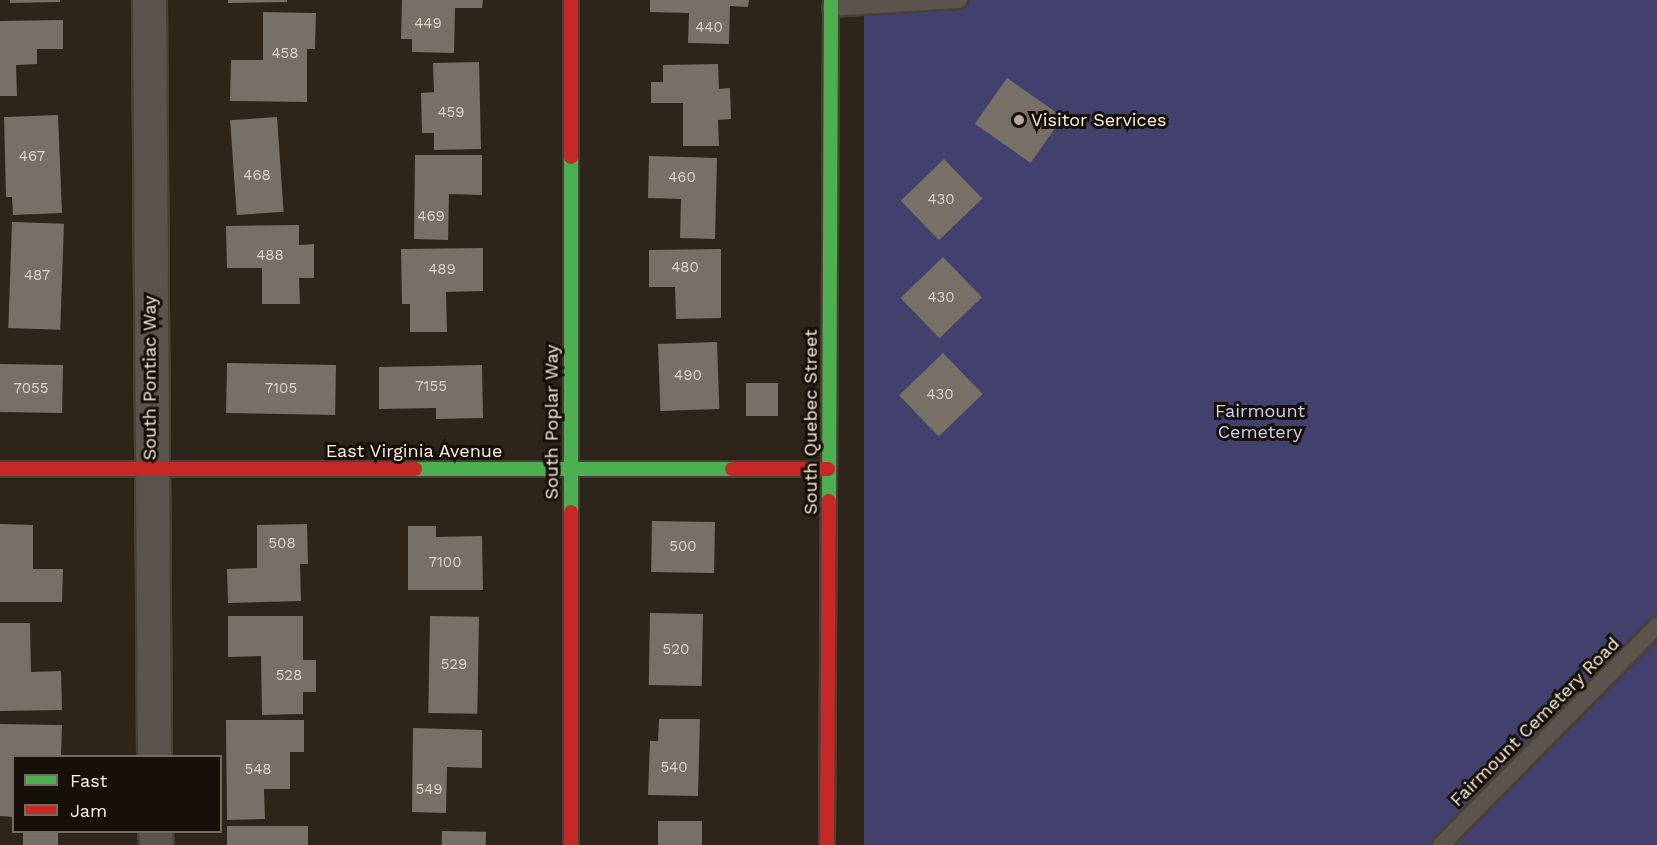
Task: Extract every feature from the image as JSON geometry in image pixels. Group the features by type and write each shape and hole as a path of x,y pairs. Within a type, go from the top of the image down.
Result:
{"street":[{"name":"South Pontiac Way","path":"149,0 150,469 154,755"},
{"name":"South Poplar Way","path":"571,845 572,0"},
{"name":"South Quebec Street","path":"827,845 831,4"},
{"name":"East Virginia Avenue","path":"0,469 828,470"}],"lane":[{"path":"831,4 959,0"},
{"name":"Fairmount Cemetery Road","path":"1441,845 1657,627"}],"green space":[{"name":"Fairmount Cemetery","path":"864,0 1657,0 1657,845 864,845"}],"building":[{"path":"10,0 60,0 60,2 10,3"},
{"path":"228,0 287,0 287,2 228,3"},
{"path":"402,0 483,0 482,8 455,8 454,53 412,52 412,39 401,39"},
{"path":"650,0 749,0 748,7 730,6 729,44 688,43 689,13 650,12"},
{"path":"263,12 316,13 315,49 307,49 307,102 230,101 231,60 263,60"},
{"path":"63,20 63,49 37,49 37,64 16,65 17,96 0,96 0,21"},
{"path":"479,62 481,149 434,150 434,133 422,133 421,93 434,92 433,63"},
{"path":"718,64 719,89 730,88 731,119 718,120 719,146 683,146 683,103 651,103 651,82 663,82 663,65"},
{"name":"Visitor Services","path":"1007,78 1063,117 1031,163 975,124"},
{"path":"58,115 62,213 13,215 12,197 6,197 4,117"},
{"path":"277,117 284,212 237,215 230,120"},
{"path":"415,155 482,155 482,195 449,194 448,240 414,239"},
{"path":"649,156 717,158 715,239 680,238 681,199 648,198"},
{"path":"944,159 982,199 939,240 901,201"},
{"path":"12,222 64,224 60,330 8,328"},
{"path":"299,225 299,245 314,244 314,278 299,278 300,304 262,304 262,268 227,268 226,226"},
{"path":"483,248 483,291 446,292 447,332 410,332 410,304 402,304 401,249"},
{"path":"721,249 721,318 676,319 675,287 649,287 649,250"},
{"path":"943,257 982,297 939,338 901,298"},
{"path":"717,342 719,409 660,411 658,344"},
{"path":"943,353 983,394 939,436 899,395"},
{"path":"227,363 336,365 335,415 226,413"},
{"path":"0,364 63,365 62,413 0,412"},
{"path":"482,365 483,418 436,419 436,408 379,409 379,367"},
{"path":"746,383 778,383 778,416 746,416"},
{"path":"652,521 715,522 714,573 651,572"},
{"path":"0,524 33,525 33,569 63,569 62,602 0,602"},
{"path":"307,524 308,564 300,564 301,601 228,603 227,569 257,568 257,525"},
{"path":"408,526 436,526 436,537 482,536 483,590 408,590"},
{"path":"650,613 703,614 702,686 649,685"},
{"path":"228,616 303,616 303,660 316,660 316,692 303,692 303,714 262,715 261,656 228,657"},
{"path":"430,616 479,617 477,714 428,713"},
{"path":"0,623 30,623 31,672 61,671 62,710 0,711"},
{"path":"659,719 700,719 698,796 648,795 650,741 658,741"},
{"path":"226,720 304,720 304,752 290,752 290,789 264,789 265,819 227,820"},
{"path":"0,724 62,725 61,755 12,755 12,817 0,816"},
{"path":"413,728 482,730 482,768 447,767 446,813 412,812"},
{"path":"658,821 702,821 702,845 658,845"},
{"path":"227,826 308,826 308,845 227,845"},
{"path":"442,831 486,832 486,845 442,845"},
{"path":"23,833 58,833 58,845 23,845"}],"traffic: fast":[{"path":"829,501 831,0"},
{"path":"571,157 571,512"},
{"path":"415,469 732,469"}],"traffic: jam":[{"path":"571,0 571,157"},
{"path":"0,469 415,469"},
{"path":"732,469 828,469"},
{"path":"827,845 829,501"},
{"path":"571,512 571,845"}],"place":[{"name":"Visitor Services","path":"1019,120"}]}
